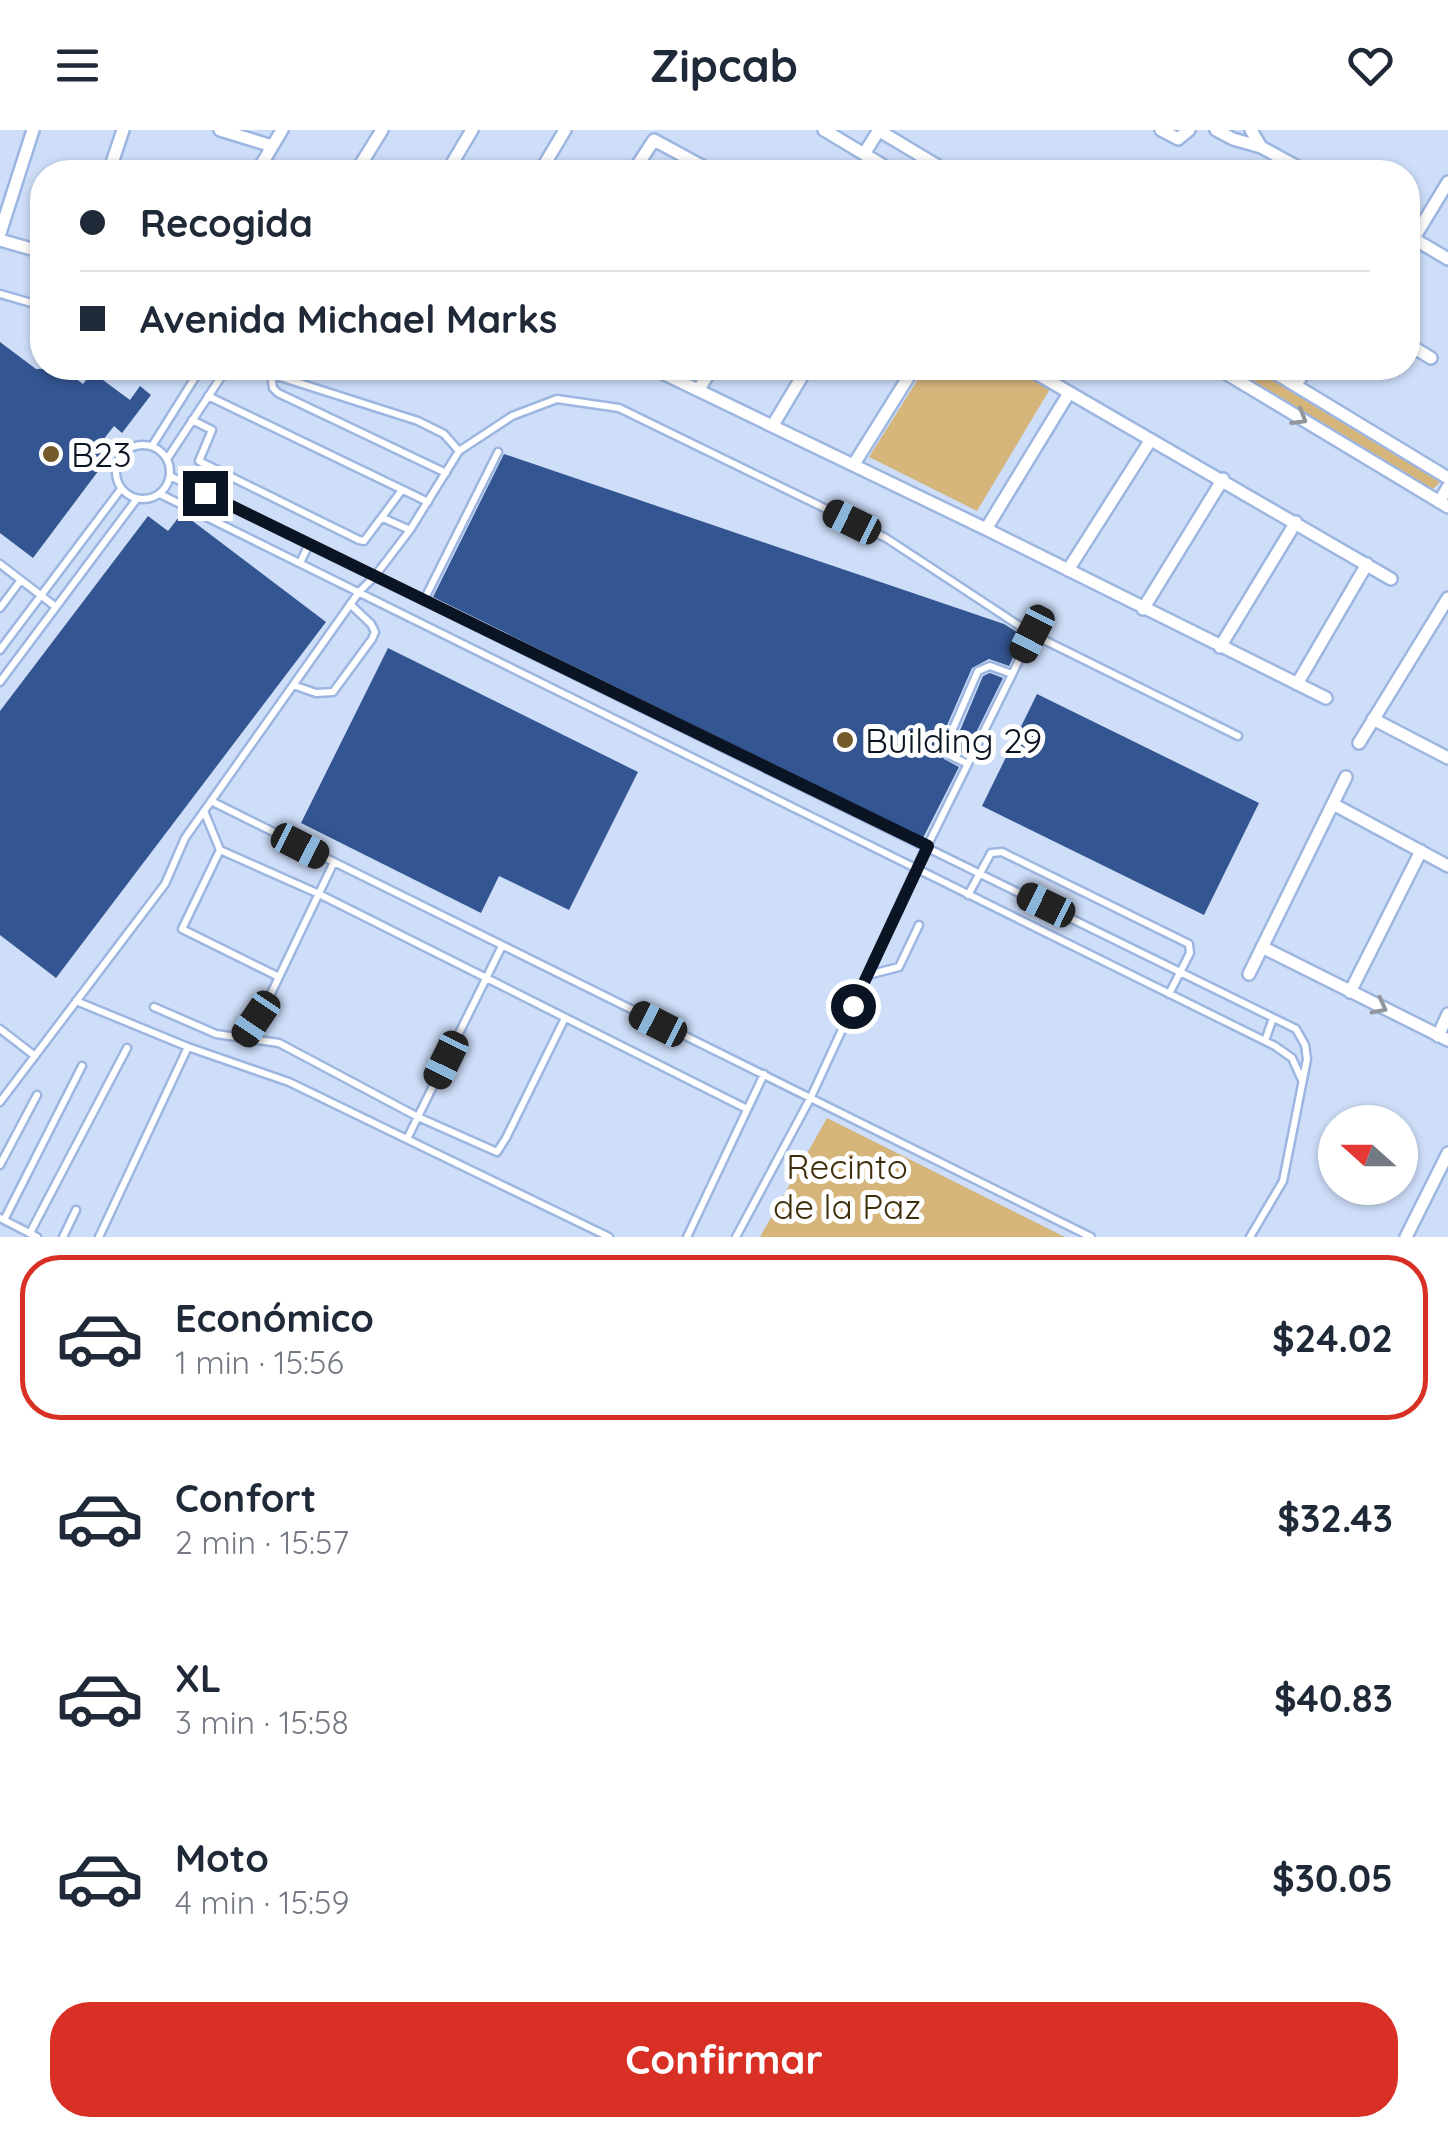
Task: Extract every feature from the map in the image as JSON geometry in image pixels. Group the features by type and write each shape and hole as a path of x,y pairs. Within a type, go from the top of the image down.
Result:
{"street":[{"path":"30,247 0,236 33,130"},
{"path":"113,160 122,130"},
{"path":"220,130 272,146"},
{"path":"263,160 282,130"},
{"path":"363,160 382,130"},
{"path":"454,160 472,130"},
{"path":"547,160 566,130"},
{"path":"824,130 874,160"},
{"path":"864,154 878,130 928,160"},
{"path":"1161,130 1184,135"},
{"path":"1216,130 1285,160"},
{"path":"1250,130 1260,146"},
{"path":"641,160 654,140 691,160"},
{"path":"1420,223 1448,182"},
{"path":"1420,242 1448,259"},
{"path":"1420,351 1432,358"},
{"path":"679,380 1326,698"},
{"path":"699,389 705,380"},
{"path":"773,425 801,380"},
{"path":"854,464 906,380"},
{"path":"1048,380 1391,578"},
{"path":"1237,380 1444,504 1448,487"},
{"path":"1287,380 1448,478"},
{"path":"1296,385 1300,380"},
{"path":"986,528 1069,393"},
{"path":"1068,570 1150,441"},
{"path":"1143,609 1224,480"},
{"path":"1220,647 1296,522"},
{"path":"1297,684 1367,564"},
{"path":"1359,743 1443,617 1448,598"},
{"path":"1372,719 1448,758"},
{"path":"1248,974 1346,777"},
{"path":"1333,804 1448,866"},
{"path":"1350,992 1420,852"},
{"path":"1262,948 1443,1038 1448,1014"},
{"path":"1406,1237 1448,1153"}],"lane":[{"path":"0,294 30,303"},
{"path":"152,446 193,380"},
{"path":"166,459 219,380"},
{"path":"272,380 278,394 446,473"},
{"path":"290,380 418,420 444,434 458,451"},
{"path":"208,396 428,502"},
{"path":"0,1102 3,1093 164,884 186,838 211,801 350,604 410,530 458,451 512,416 557,399 619,408 886,538 1032,634 1238,736"},
{"path":"192,420 212,430 199,461 359,540 364,541 402,490"},
{"path":"138,445 152,446 166,459 170,476 160,494 149,500 136,500 121,489 115,475 117,462 126,450 138,445"},
{"path":"424,600 498,452"},
{"path":"170,476 1296,1029 1307,1060 1282,1181 1250,1237"},
{"path":"0,650 121,489"},
{"path":"160,494 1266,1041 1292,1058 1303,1083"},
{"path":"0,682 136,500"},
{"path":"383,518 410,530"},
{"path":"300,563 309,544"},
{"path":"0,564 56,607"},
{"path":"0,608 21,580"},
{"path":"294,684 316,693 333,692 372,639 372,624 350,604"},
{"path":"736,1237 812,1096 916,870 1032,634"},
{"path":"968,764 949,755 945,747 978,671 990,666 1012,674"},
{"path":"211,801 1091,1237"},
{"path":"204,812 220,850 319,894 747,1109"},
{"path":"220,850 182,929 279,977"},
{"path":"968,895 990,854 1002,852 1189,944 1190,953 1169,994"},
{"path":"244,1036 279,977 334,862"},
{"path":"867,976 898,967 920,924"},
{"path":"407,1139 502,946"},
{"path":"76,1001 188,1047 289,1082 609,1237"},
{"path":"154,1008 216,1034 279,1043 418,1117 497,1152 565,1018"},
{"path":"1266,1041 1273,1018"},
{"path":"0,1029 35,1056"},
{"path":"98,1237 188,1047"},
{"path":"82,1066 2,1219 34,1235 127,1048"},
{"path":"687,1237 764,1074"},
{"path":"0,1165 37,1095"},
{"path":"63,1237 76,1210"}],"green space":[{"path":"917,380 1035,380 1050,389 977,511 869,457"},
{"path":"1245,380 1273,380 1441,481 1432,490"},
{"name":"Recinto de la Paz","path":"827,1118 1065,1237 760,1237"}],"building":[{"name":"B23","path":"0,342 30,364 30,380 78,380 83,384 86,380 103,380 130,400 140,386 151,395 122,433 114,426 96,449 108,458 33,558 0,533"},
{"name":"Building 29","path":"504,454 1004,624 1023,636 1009,666 989,659 972,668 938,746 944,759 959,767 923,838 433,597"},
{"path":"182,513 326,622 56,978 0,935 0,711 148,516 168,531"},
{"path":"388,648 638,772 569,910 499,876 481,913 301,823"},
{"path":"990,673 1003,678 965,755 953,747 983,676"},
{"path":"1037,694 1259,803 1204,915 982,806"}],"place":[{"name":"B23","path":"51,454"},
{"name":"Building 29","path":"845,740"}],"route":[{"path":"205,493 928,846 853,1006"}]}
